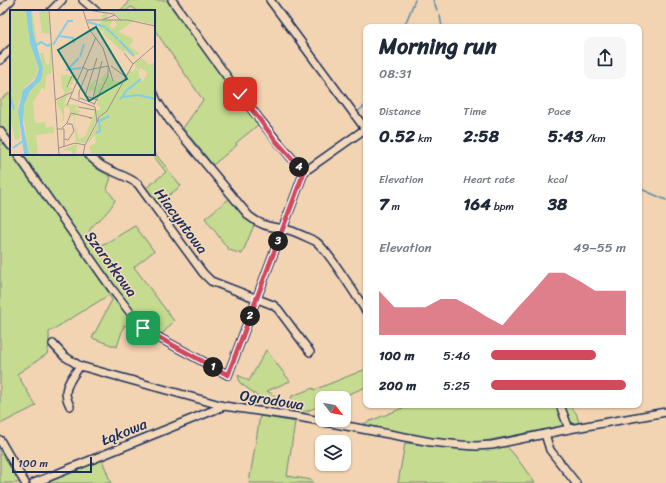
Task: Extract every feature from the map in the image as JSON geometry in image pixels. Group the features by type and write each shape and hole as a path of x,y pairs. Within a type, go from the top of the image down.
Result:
{"street":[{"path":"0,10 11,0"},
{"path":"52,10 62,0"},
{"path":"83,0 95,10"},
{"path":"172,0 276,141 304,172"},
{"path":"270,0 363,126"},
{"path":"0,60 10,52"},
{"path":"155,98 170,121 249,216 256,222 266,226 292,231 317,242 325,251 363,306"},
{"path":"0,131 10,145"},
{"path":"257,298 304,172 363,132"},
{"name":"Szarotkowa","path":"18,155 112,289 136,320 154,335 228,375 257,298"},
{"name":"Hiacyntowa","path":"89,155 101,166 131,179 138,184 203,273 212,281 273,305 278,309 310,352"},
{"name":"Ogrodowa","path":"53,344 64,356 80,366 224,406 299,417 431,442 476,446 492,445 569,429 666,412"},
{"path":"70,406 66,394 67,388 75,372 80,366"},
{"name":"Łąkowa","path":"34,483 224,406"},
{"path":"561,408 569,429"},
{"path":"545,434 550,450 576,483"},
{"path":"0,440 25,483"}],"green space":[{"path":"128,0 169,0 259,124 213,165 183,128 203,100 155,30 155,10 135,10 131,7 127,10 120,10 128,4"},
{"path":"10,93 10,155 86,155 97,169 111,177 107,189 115,200 91,228 90,235 92,240 96,246 106,243 135,226 154,251 134,267 174,321 153,341 124,325 117,347 92,338 112,300 109,295 49,332 47,354 17,374 36,406 0,424 0,100"},
{"path":"155,153 181,186 157,204 146,188 166,172 153,155 155,155"},
{"path":"230,198 254,225 242,254 229,250 205,218"},
{"path":"266,350 290,381 267,391 280,399 266,405 258,396 240,383 238,375 249,381"},
{"path":"363,370 363,388 351,393 351,391 315,391 315,408 302,413 286,412 292,396 313,388 314,390"},
{"path":"403,408 572,408 576,413 579,422 474,443 424,437 363,424"},
{"path":"260,416 295,422 287,476 312,480 312,483 249,483"},
{"path":"405,443 474,450 506,446 535,483 398,483"},
{"path":"0,446 22,483 0,483"},
{"path":"101,460 111,483 46,483"}],"waterway":[{"path":"405,24 415,0"},
{"path":"433,0 437,10"},
{"path":"440,16 441,24"},
{"path":"357,112 363,107"},
{"path":"642,189 666,200"}],"route":[{"path":"143,328 228,375 304,172 276,141 240,94"}]}
